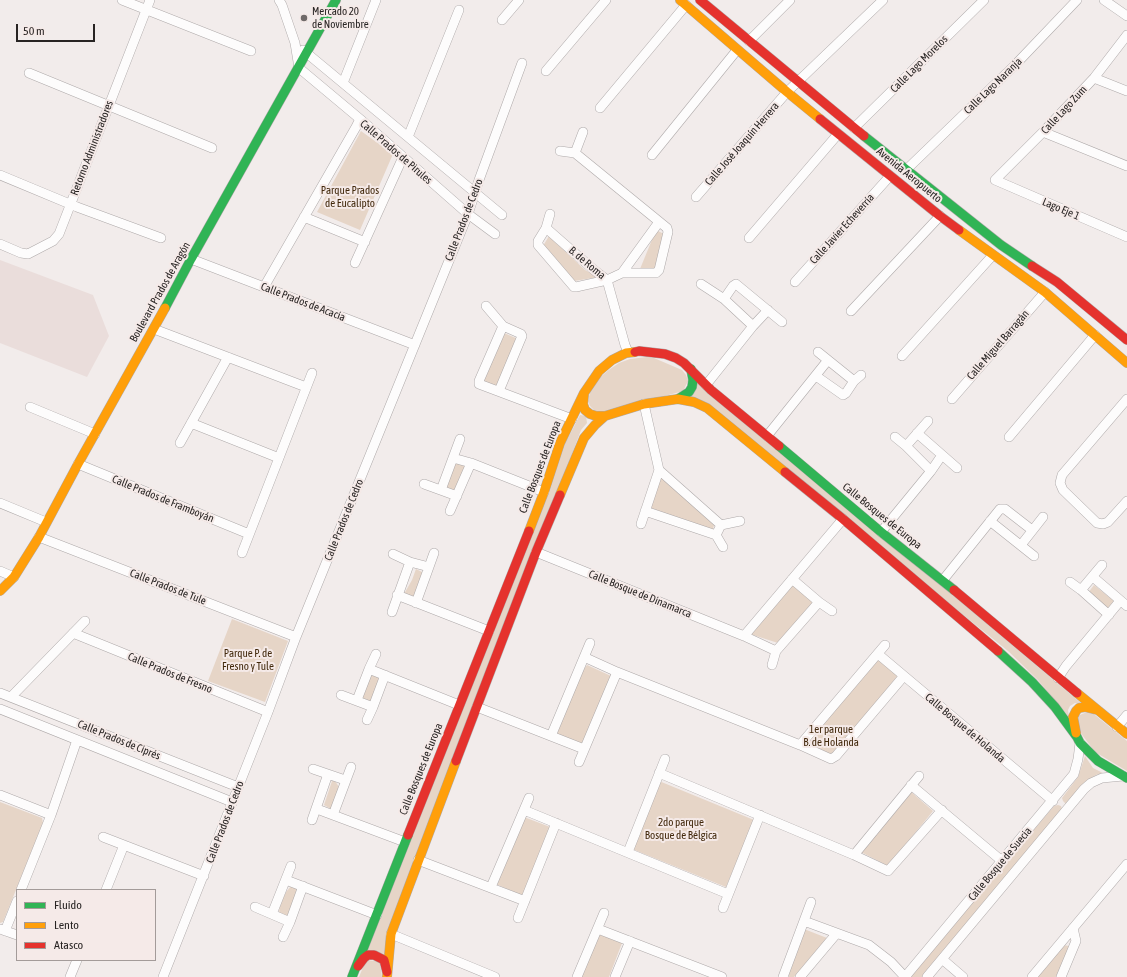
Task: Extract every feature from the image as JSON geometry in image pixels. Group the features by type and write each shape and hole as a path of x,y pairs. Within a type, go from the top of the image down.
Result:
{"street":[{"path":"122,0 251,51"},
{"name":"Retorno Administradores","path":"0,244 21,253 28,254 53,241 59,234 150,0"},
{"path":"279,0 295,43 299,68"},
{"name":"Boulevard Prados de Aragón","path":"0,591 14,577 39,537 191,259 336,0"},
{"path":"343,83 376,0"},
{"path":"502,20 519,0"},
{"path":"546,71 606,0"},
{"name":"Avenida Aeropuerto","path":"700,0 854,128 1018,256 1057,282 1127,340"},
{"path":"749,41 790,0"},
{"name":"Calle José Joaquín Herrera","path":"696,197 787,92 883,0"},
{"name":"Calle Lago Morelos","path":"854,128 984,0"},
{"name":"Calle Lago Naranja","path":"907,169 1015,65 1077,0"},
{"path":"1104,0 1115,4 1127,16"},
{"path":"600,108 683,3"},
{"name":"Avenida Aeropuerto","path":"683,3 838,134 940,216 1045,292 1127,363"},
{"path":"408,137 459,10"},
{"name":"Calle Lago Zum","path":"995,180 1094,78 1127,35"},
{"name":"Calle Prados de Pirules","path":"295,43 502,215"},
{"path":"652,155 737,50"},
{"name":"Calle Prados de Cedro","path":"163,977 204,876 296,637 468,214 522,63"},
{"name":"Calle Prados de Pirules","path":"299,68 360,119 468,214 495,234"},
{"path":"29,73 212,148"},
{"path":"1094,78 1127,91"},
{"path":"264,287 360,119"},
{"path":"575,153 583,132"},
{"path":"1043,132 1127,166"},
{"path":"749,238 838,134"},
{"path":"550,214 546,228 538,240 538,245 572,286 576,287 607,280 622,273 657,272 668,228 575,153 560,151"},
{"path":"355,263 403,157"},
{"path":"0,175 70,204 161,238"},
{"name":"Calle Javier Echeverría","path":"795,282 890,176"},
{"name":"Lago Eje 1","path":"995,180 1127,237"},
{"path":"851,311 940,216"},
{"path":"304,217 365,242"},
{"path":"622,273 660,222"},
{"name":"B. de Roma","path":"546,228 607,280 628,352"},
{"path":"902,356 993,255"},
{"path":"1010,267 1018,256"},
{"name":"Calle Prados de Acacia","path":"191,259 415,345"},
{"path":"701,284 724,299 753,326"},
{"path":"724,299 733,286 735,284 738,285 782,322"},
{"name":"Calle Miguel Barragán","path":"952,399 1045,292"},
{"path":"486,306 503,326 521,334 522,338 499,391"},
{"path":"706,386 753,326 768,310"},
{"path":"503,326 479,382 480,385 572,419"},
{"path":"154,329 306,387"},
{"path":"1009,437 1095,335"},
{"name":"Calle Bosques de Europa","path":"354,973 544,492 560,443 584,392 599,371 612,360 628,352 639,351 665,354 676,358 691,369 706,386 882,532 943,580 1058,678 1127,734"},
{"path":"816,376 843,395 858,378 828,360 818,352"},
{"path":"180,443 228,357"},
{"path":"767,436 828,360"},
{"path":"678,399 689,392 692,387 693,380 691,369"},
{"path":"242,553 312,373"},
{"path":"584,392 583,404 585,410 596,416 605,416 644,404 678,399 694,402 707,408 843,519 1000,652 1032,682 1055,707 1078,740 1098,762 1125,777"},
{"path":"1127,399 1062,475 1060,483 1063,490 1097,522 1103,524 1108,522 1127,501"},
{"path":"641,524 660,470 644,404"},
{"path":"30,407 95,434"},
{"path":"387,975 391,934 536,552 584,438 605,416"},
{"path":"906,446 928,421"},
{"path":"191,424 279,458"},
{"path":"917,433 957,468"},
{"path":"895,437 931,471"},
{"path":"441,490 460,440"},
{"path":"882,532 942,455"},
{"path":"453,458 471,463 544,492"},
{"path":"450,511 471,463"},
{"name":"Calle Prados de Framboyán","path":"78,464 249,534"},
{"path":"660,470 721,525"},
{"path":"424,484 457,496"},
{"path":"0,503 46,522"},
{"path":"943,580 1002,508 1032,530"},
{"path":"645,511 716,535 722,547"},
{"path":"1021,545 1043,517"},
{"path":"744,636 843,519"},
{"path":"721,525 740,521"},
{"path":"990,521 1034,556"},
{"path":"716,535 721,525"},
{"name":"Calle Prados de Tule","path":"39,537 296,637"},
{"name":"Calle Bosque de Dinamarca","path":"536,552 744,636 776,651"},
{"path":"416,603 434,553"},
{"path":"393,554 410,562 429,567"},
{"path":"392,612 410,562"},
{"path":"1082,590 1102,565"},
{"path":"0,571 14,577"},
{"path":"1058,678 1066,666 1109,615 1124,603 1093,576"},
{"path":"792,579 832,611"},
{"path":"1070,582 1082,590 1109,615"},
{"path":"397,596 489,630"},
{"path":"772,665 776,651 819,602"},
{"path":"11,697 85,621"},
{"name":"Calle Prados de Fresno","path":"73,634 268,712"},
{"path":"551,736 590,643"},
{"path":"800,745 885,644"},
{"path":"357,700 376,654"},
{"name":"Calle Bosque de Holanda","path":"878,654 903,677 1053,801"},
{"path":"584,657 617,672 830,758 841,750 903,677"},
{"path":"369,669 460,705"},
{"path":"579,762 617,672"},
{"path":"366,720 386,675"},
{"name":"Calle Prados de Ciprés","path":"0,693 238,787"},
{"path":"341,695 373,707"},
{"path":"477,707 584,749"},
{"path":"1078,740 1073,717 1076,711 1079,708 1085,707 1097,710"},
{"name":"Calle Prados de Ciprés","path":"0,709 232,802"},
{"path":"1117,727 1127,715"},
{"path":"21,889 51,815 78,740"},
{"name":"Calle Bosque de Suecia","path":"905,977 1074,774 1078,760 1078,740"},
{"path":"628,852 665,759"},
{"path":"332,815 351,767"},
{"path":"313,769 345,780"},
{"path":"659,773 854,855 888,871 942,810"},
{"path":"312,820 328,774"},
{"path":"854,855 919,776"},
{"name":"Calle Bosque de Suecia","path":"927,977 1084,789 1091,783 1102,778 1125,777"},
{"path":"912,785 1002,861"},
{"path":"0,795 51,815"},
{"path":"491,888 529,798"},
{"path":"317,809 405,842"},
{"path":"524,810 728,894"},
{"path":"722,908 760,815"},
{"path":"518,918 556,823"},
{"path":"103,837 204,876"},
{"path":"106,889 124,845"},
{"path":"418,860 525,901"},
{"path":"1032,977 1127,864"},
{"path":"272,914 291,866"},
{"path":"286,880 377,915"},
{"path":"283,937 303,886"},
{"path":"783,977 811,902"},
{"path":"16,903 3,930 16,935"},
{"path":"256,907 290,922"},
{"path":"577,977 604,913"},
{"path":"804,921 872,947 891,962 905,977"},
{"path":"1061,977 1076,941 1073,928"},
{"path":"598,929 722,977"},
{"path":"800,977 837,933"},
{"path":"391,934 495,977"},
{"path":"615,977 630,941"},
{"path":"354,973 364,958 368,955 374,955 384,960 387,975"},
{"path":"942,959 963,977"},
{"path":"70,977 77,961"}],"shaded area":[{"path":"0,260 93,295 109,336 87,377 0,343"}],"green space":[{"name":"Parque Prados de Eucalipto","path":"361,131 393,154 360,230 317,212"},
{"path":"656,230 666,235 657,269 640,269"},
{"path":"549,236 585,270 599,277 574,281 543,246"},
{"path":"504,333 518,339 498,387 483,382"},
{"path":"647,357 654,358 682,370 688,381 683,391 604,413 595,411 590,406 588,401 590,392 599,378 619,363 630,359"},
{"path":"697,379 1082,704 1075,703 1070,706 1068,710 1069,717 1038,680 1008,651 874,543 689,398"},
{"path":"580,415 586,416 587,423 581,430 385,954 365,950 549,474"},
{"path":"454,461 467,465 456,491 445,487"},
{"path":"661,478 715,523 712,531 650,509"},
{"path":"416,569 424,573 415,598 404,594"},
{"path":"794,584 814,601 778,643 750,634"},
{"path":"1094,585 1114,601 1107,609 1088,593"},
{"name":"Parque P. de Fresno y Tule","path":"232,619 288,641 265,702 208,681"},
{"name":"1er parque B. de Holanda","path":"879,659 898,675 837,752 827,754 817,750 807,743"},
{"path":"587,665 611,676 585,740 580,744 567,740 555,732 576,680"},
{"path":"371,674 380,677 371,704 361,700"},
{"path":"1090,711 1127,741 1127,771 1095,752 1077,728 1077,716"},
{"path":"1085,756 1093,768 1103,773 1096,775 1087,781 1066,804 1062,798 1078,777"},
{"path":"332,781 335,781 339,787 331,809 324,805"},
{"name":"2do parque Bosque de Bélgica","path":"659,781 754,820 726,887 632,849"},
{"path":"910,791 933,811 888,866 861,852"},
{"path":"0,802 42,818 43,823 3,922 0,923"},
{"path":"1054,806 1061,806 1061,813 922,977 912,977 912,973"},
{"path":"524,817 550,827 523,896 496,884"},
{"path":"292,885 296,886 298,891 293,906 287,916 279,913 280,904 286,892"},
{"path":"804,929 827,938 794,977 789,977 788,971"},
{"path":"598,934 622,943 609,977 580,977"},
{"path":"1063,945 1069,946 1059,977 1037,977"},
{"path":"366,960 380,963 382,977 359,977"}],"traffic: fast":[{"path":"165,308 336,0"},
{"path":"864,136 1001,245 1032,266"},
{"path":"678,399 689,392 692,387 693,380 691,369"},
{"path":"779,446 881,532 954,590"},
{"path":"998,651 1032,682 1055,707 1080,743 1098,761 1127,778"},
{"path":"352,977 408,835"}],"traffic: slow":[{"path":"680,0 820,119"},
{"path":"959,230 1045,292 1127,363"},
{"path":"0,591 14,577 39,537 165,308"},
{"path":"529,531 560,443 584,393 599,371 612,360 626,353 635,352"},
{"path":"584,394 583,404 585,410 596,416 605,416"},
{"path":"560,495 584,438 605,416 644,404 678,399 694,402 707,408 785,472"},
{"path":"1077,693 1127,734"},
{"path":"1076,733 1073,717 1076,711 1079,708 1085,707 1097,710"},
{"path":"387,977 391,934 456,761"}],"traffic: jam":[{"path":"700,0 864,136"},
{"path":"820,119 959,230"},
{"path":"1032,266 1057,282 1127,340"},
{"path":"635,352 639,351 665,354 684,363 711,390 779,446"},
{"path":"785,472 843,519 998,651"},
{"path":"456,761 536,552 560,495"},
{"path":"408,835 529,531"},
{"path":"954,590 1077,693"},
{"path":"358,966 368,955 374,955 384,960 387,972"}],"place":[{"name":"Mercado 20 de Noviembre","path":"304,18"}]}
